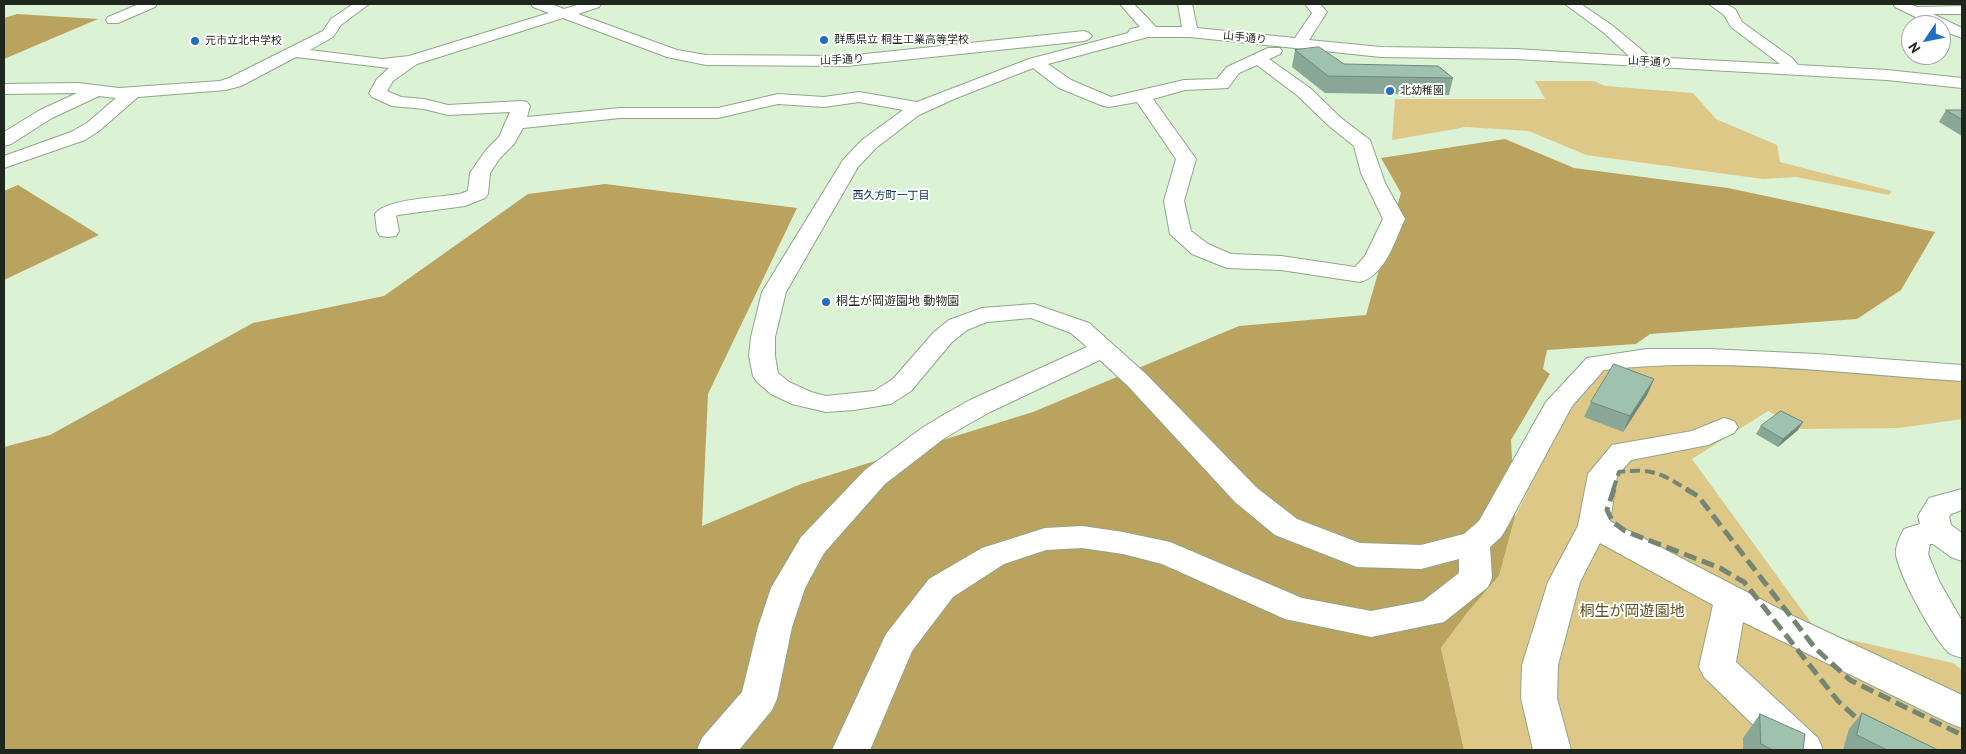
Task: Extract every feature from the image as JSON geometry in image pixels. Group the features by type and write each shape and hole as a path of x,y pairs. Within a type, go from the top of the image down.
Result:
{"street":[{"path":"114,20 150,4"},
{"path":"4,89 79,88 134,92 220,86 235,82 328,34 336,22 362,4"},
{"name":"山手通り","path":"538,4 673,54 706,60 846,61 1110,33 1151,31 1190,32 1382,52 1516,54 1903,76 1962,83"},
{"path":"293,52 382,64 411,61 567,14 594,4"},
{"path":"1127,4 1151,31 1035,62 965,88 919,108 869,144 850,164 774,292 763,337 762,356 766,376 780,388 802,398 826,404 881,398 902,385 943,337 958,325 982,315 1034,311 1080,328 1104,348 1137,380 1246,495 1286,527 1358,555 1421,557 1474,543 1490,529 1560,402 1596,363 1647,357 1709,357 1816,362 1962,373"},
{"path":"1185,4 1190,32"},
{"path":"1035,62 1065,84 1109,102 1184,85 1222,84 1233,70 1293,44 1320,12 1312,4"},
{"path":"1572,4 1608,30 1645,61"},
{"path":"1716,4 1730,12 1736,24 1786,61 1794,70"},
{"path":"1900,4 1962,34"},
{"path":"1914,10 1962,10"},
{"path":"1142,96 1186,159 1174,202 1181,234 1200,248 1227,261 1281,263 1360,275 1375,259 1394,220 1381,197 1364,156 1363,144 1335,122 1304,92 1259,59"},
{"path":"411,61 389,75 380,85 378,93 398,102 424,104 448,110 520,106 516,123 507,140 493,154 480,173"},
{"path":"4,140 46,114 98,90"},
{"path":"4,162 78,136 93,127 134,92"},
{"path":"516,123 620,113 718,113 763,101 778,100 824,102 859,97 919,108"},
{"path":"716,750 760,699 775,627 788,588 812,545 875,477 932,434 955,420 1104,348"},
{"path":"1552,750 1539,698 1540,665 1564,582 1594,526 1603,474 1622,452 1698,439 1724,427"},
{"path":"1950,540 1933,516 1940,506 1962,499"},
{"path":"1594,526 1779,625 1962,712"},
{"path":"851,750 898,644 941,588 993,556 1045,540 1082,537 1123,543 1170,554 1297,610 1371,624 1432,613 1462,590 1476,578 1474,543"},
{"path":"1950,540 1915,537 1912,554 1923,583 1949,629 1962,644"},
{"path":"1731,599 1716,667 1804,750"}],"lane":[{"path":"388,230 384,214 392,210 465,200 478,194 480,173"}],"green space":[{"path":"1535,81 1594,81 1605,86 1693,93 1716,119 1777,145 1780,162 1892,191 1889,195 1796,177 1763,179 1586,155 1529,131 1466,127 1392,140 1395,99 1545,99"},
{"name":"桐生が岡遊園地","path":"1658,361 1962,377 1962,419 1899,428 1801,429 1768,411 1692,459 1812,624 1842,638 1953,663 1962,670 1962,750 1464,750 1441,648 1467,613 1499,576 1515,517 1561,421 1604,368"}],"shaded area":[{"path":"17,14 98,19 4,59 4,18"},
{"path":"1505,139 1574,168 1728,188 1935,232 1901,290 1857,319 1650,334 1636,344 1547,350 1543,369 1550,374 1511,440 1515,517 1499,576 1467,613 1441,648 1464,750 4,750 4,447 50,435 253,323 384,296 528,194 605,184 797,208 708,394 702,526 801,484 1033,412 1239,326 1366,315 1401,193 1381,158"},
{"path":"18,185 99,235 4,280 4,191"}],"building":[{"path":"1319,47 1344,64 1438,66 1453,78 1328,76 1295,50"},
{"path":"1946,110 1962,110 1962,119"},
{"path":"1614,364 1654,379 1630,416 1591,402"},
{"path":"1781,411 1803,422 1783,439 1761,426"},
{"path":"1862,713 1938,750 1887,750 1857,735"},
{"path":"1760,714 1805,734 1803,750 1773,750 1761,744"}],"railway":[{"path":"1613,490 1619,472 1630,471 1655,473 1670,479 1688,490"},
{"path":"1614,489 1607,510 1613,522 1625,531 1720,568 1744,582 1838,701 1862,723 1869,726"},
{"path":"1686,489 1698,496 1815,648 1850,680 1962,735"}],"place":[{"name":"群馬県立 桐生工業高等学校","path":"824,40"},
{"name":"元市立北中学校","path":"195,41"},
{"name":"北幼稚園","path":"1390,91"},
{"name":"桐生が岡遊園地 動物園","path":"826,302"}],"district":[{"name":"西久方町一丁目","path":"891,196"}]}
